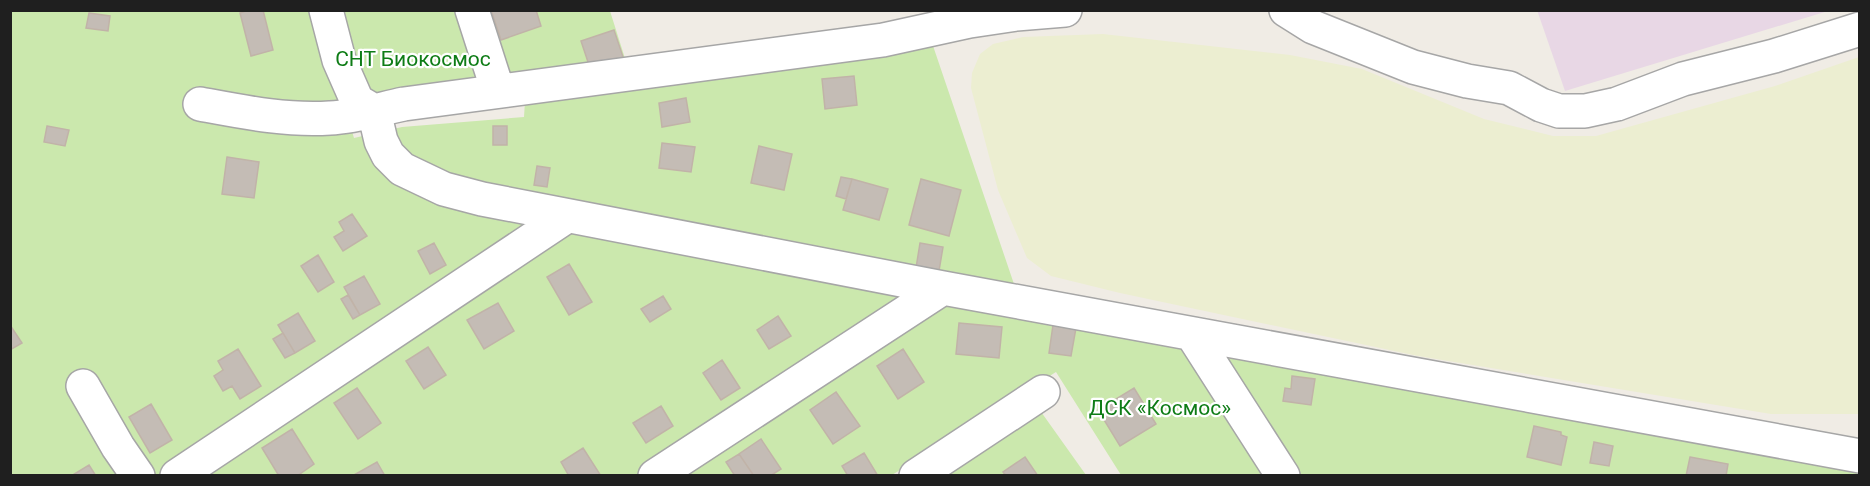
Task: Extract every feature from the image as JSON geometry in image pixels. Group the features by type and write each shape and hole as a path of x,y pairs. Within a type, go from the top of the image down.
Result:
{"street":[{"path":"326,10 339,60 357,101 374,111 381,141 388,155 402,169 444,189 567,216 943,288 1860,456"},
{"path":"471,10 498,91"},
{"path":"200,104 299,119 332,118 404,104 883,40 970,21 1065,10"},
{"path":"1286,10 1313,27 1413,67 1467,81 1509,88 1541,105 1559,111 1585,111 1617,104 1683,79 1774,56 1860,29"},
{"path":"177,476 567,216"},
{"path":"655,476 943,288"},
{"path":"1192,334 1283,476"},
{"path":"83,386 118,447 138,476"},
{"path":"916,476 1043,392"}],"shaded area":[{"path":"1537,10 1828,10 1828,11 1565,91"}],"green space":[{"name":"ДСК «Космос»","path":"10,11 315,11 354,138 402,127 524,117 525,101 930,37 1015,287 1859,465 1859,475 1121,475 1056,372 892,475 11,475"},
{"name":"СНТ Биокосмос","path":"339,11 610,11 629,71 402,110 360,82"},
{"path":"1103,34 1290,55 1362,69 1484,119 1553,136 1596,136 1775,86 1859,57 1859,414 1771,414 1418,356 1120,293 1051,276 1027,258 998,190 971,88 972,73 980,54 993,44 1023,37"},
{"path":"1039,409 1086,475 940,476"}],"building":[{"path":"249,10 263,10 273,50 251,56 240,13"},
{"path":"491,10 536,10 541,26 501,40"},
{"path":"89,13 110,16 108,31 86,28"},
{"path":"614,30 623,57 590,68 581,41"},
{"path":"854,76 857,105 825,109 822,79"},
{"path":"686,98 690,122 662,127 659,103"},
{"path":"47,126 69,130 65,146 44,142"},
{"path":"493,126 507,126 507,145 493,145"},
{"path":"662,143 695,147 691,172 659,168"},
{"path":"759,146 792,154 784,190 751,183"},
{"path":"227,157 259,162 254,198 222,194"},
{"path":"537,166 550,168 547,187 534,185"},
{"path":"841,177 852,179 846,199 836,196"},
{"path":"852,179 888,189 879,220 843,210"},
{"path":"921,179 961,190 949,236 909,225"},
{"path":"352,214 367,236 343,251 334,237 344,231 339,222"},
{"path":"434,243 446,265 430,274 418,251"},
{"path":"920,243 943,247 939,271 916,268"},
{"path":"318,255 334,282 318,292 301,266"},
{"path":"569,264 592,302 569,315 547,277"},
{"path":"364,276 380,304 360,315 344,287"},
{"path":"348,295 360,315 353,319 341,299"},
{"path":"663,296 671,309 650,322 641,309"},
{"path":"498,303 514,331 484,349 467,320"},
{"path":"298,313 315,341 295,353 278,325"},
{"path":"778,316 791,336 769,349 757,330"},
{"path":"959,323 1002,327 999,358 956,354"},
{"path":"10,325 22,343 10,350"},
{"path":"1053,325 1076,328 1071,356 1049,353"},
{"path":"283,333 295,353 285,358 273,339"},
{"path":"428,347 446,375 424,389 406,361"},
{"path":"238,349 261,386 240,399 232,386 223,391 214,376 223,370 218,361"},
{"path":"903,349 924,382 898,399 877,366"},
{"path":"722,360 740,388 721,400 703,373"},
{"path":"1292,376 1315,379 1311,405 1283,401 1285,388 1291,389"},
{"path":"357,388 381,423 358,439 334,403"},
{"path":"1134,388 1156,424 1120,446 1098,410"},
{"path":"836,392 860,426 833,444 810,410"},
{"path":"151,404 172,440 150,453 129,417"},
{"path":"661,406 673,426 646,443 633,423"},
{"path":"1534,426 1561,432 1561,435 1567,437 1561,465 1527,457"},
{"path":"292,429 314,464 297,476 279,476 262,448"},
{"path":"761,439 781,469 770,476 754,476 739,454"},
{"path":"1594,442 1613,446 1609,466 1590,463"},
{"path":"583,448 601,476 569,476 561,462"},
{"path":"864,453 878,476 848,476 842,466"},
{"path":"739,454 754,476 735,476 726,462"},
{"path":"1025,457 1038,476 1006,476 1003,472"},
{"path":"1690,457 1728,464 1726,476 1686,476"},
{"path":"377,462 385,476 354,475"},
{"path":"89,465 96,476 71,476"}]}
